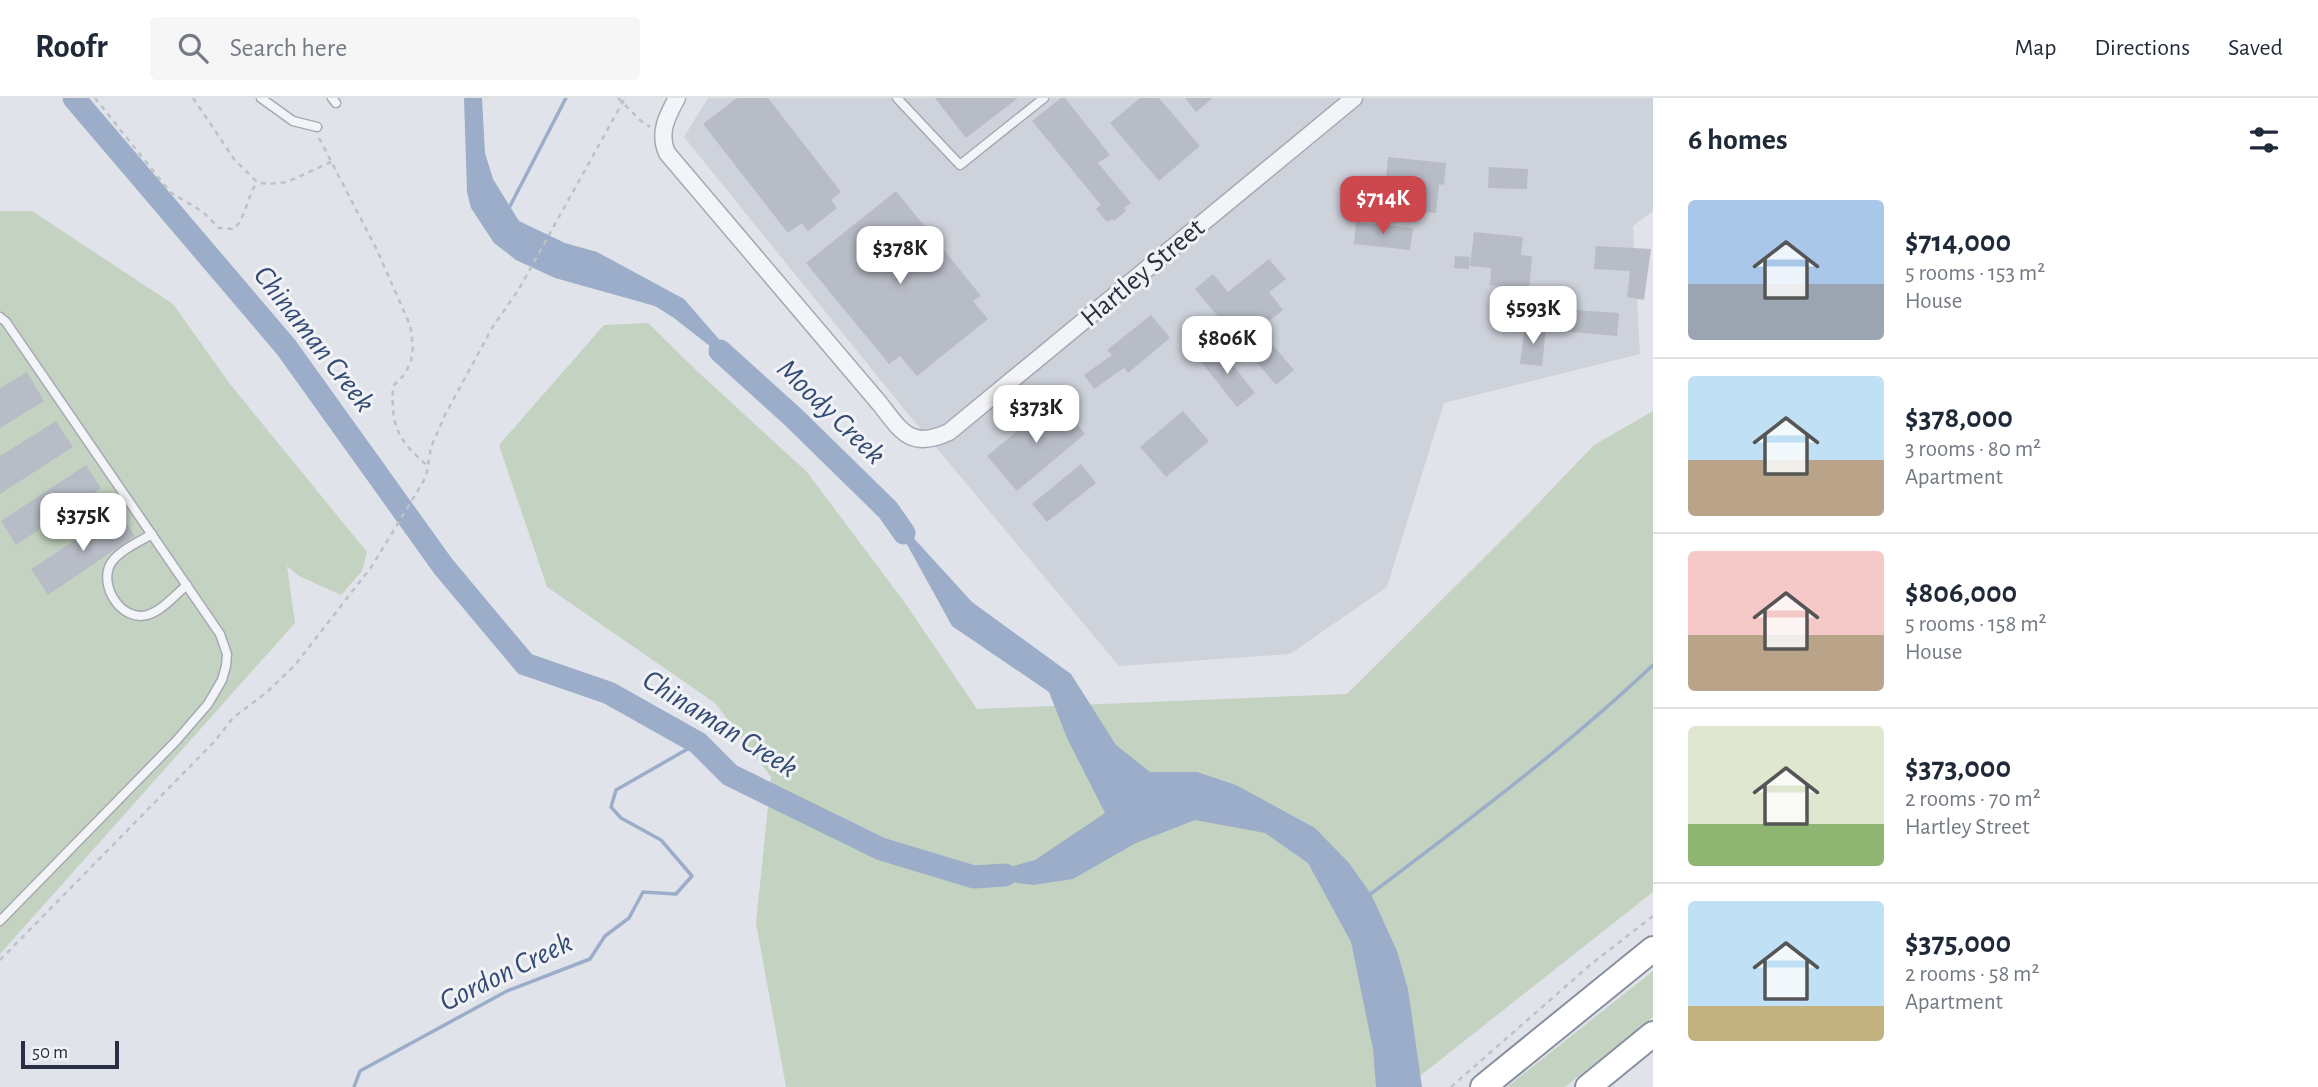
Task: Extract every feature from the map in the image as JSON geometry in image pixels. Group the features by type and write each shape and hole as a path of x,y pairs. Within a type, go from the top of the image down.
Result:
{"highway":[{"path":"1483,1087 1653,949"},
{"path":"1588,1087 1653,1034"}],"street":[{"path":"662,133 677,98"},
{"name":"Hartley Street","path":"662,133 667,153 902,432 915,438 928,439 949,432 1354,98"}],"lane":[{"path":"261,98 293,121 317,127"},
{"path":"897,98 960,165 1044,98"},
{"path":"0,317 220,634 225,645 226,666 215,694 176,741 0,921"},
{"path":"152,534 122,553 111,564 107,578 116,602 127,613 143,616 156,611 187,585"}],"path":[{"path":"95,98 170,192 202,212 219,228 233,229 240,223 246,201 257,182"},
{"path":"193,98 234,159 257,182 287,182 331,162"},
{"path":"618,98 646,125 662,133"},
{"path":"0,960 214,742 233,718 268,691 295,665 372,566 425,477 431,447 441,423 492,328 519,289 625,98"},
{"path":"317,127 318,136 377,250 410,325 413,346 411,361 405,374 393,386 392,412 402,440 428,466"},
{"path":"1451,1087 1590,965 1653,916"}],"shaded area":[{"path":"708,98 1653,98 1653,211 1633,226 1640,354 1444,403 1387,587 1290,654 1119,666 908,414 684,137"}],"green space":[{"path":"0,211 32,211 173,304 230,384 367,552 362,571 341,595 299,576 287,566 295,623 0,954"},
{"path":"648,323 807,472 905,603 977,709 1347,694 1594,445 1653,411 1653,892 1406,1087 786,1087 756,923 771,777 715,703 547,587 499,445 604,325"},
{"path":"1653,971 1653,1017 1565,1087 1507,1087"}],"water":[{"path":"464,98 482,98 485,153 493,179 519,221 565,243 597,252 684,299 737,360 743,372 655,306 555,278 516,260 494,243 471,208 467,192"},
{"path":"888,510 972,602 1071,674 1116,745 1150,772 1197,772 1236,785 1315,828 1349,863 1371,894 1397,951 1408,989 1422,1087 1376,1087 1373,1049 1351,942 1308,863 1265,833 1195,820 1136,843 1073,879 1033,885 974,877 1035,860 1105,813 1067,738 1049,692 952,626"}],"building":[{"path":"737,98 768,98 841,192 831,200 837,208 808,231 802,223 788,233 703,124"},
{"path":"935,98 1018,98 966,138"},
{"path":"1061,98 1065,98 1110,155 1098,163 1131,203 1114,221 1112,219 1107,222 1096,209 1101,205 1032,121"},
{"path":"1140,98 1159,98 1200,146 1159,181 1110,123"},
{"path":"1185,98 1213,98 1196,112"},
{"path":"1388,157 1446,163 1444,185 1439,184 1436,213 1418,211 1421,182 1386,178"},
{"path":"1489,167 1528,169 1527,189 1488,188"},
{"path":"896,191 981,296 973,301 988,319 917,376 900,356 889,364 806,263"},
{"path":"1356,222 1413,228 1410,250 1354,244"},
{"path":"1474,232 1523,237 1521,255 1532,256 1529,289 1490,285 1491,268 1470,266"},
{"path":"1596,246 1651,249 1644,300 1627,297 1630,271 1594,269"},
{"path":"1455,256 1470,257 1469,269 1454,268"},
{"path":"1269,259 1286,279 1269,292 1283,310 1259,329 1294,370 1276,385 1195,289 1213,274 1228,292"},
{"path":"1562,309 1619,313 1617,336 1560,331"},
{"path":"1151,315 1170,338 1128,373 1124,368 1094,389 1084,375 1112,355 1107,350"},
{"path":"1525,325 1546,327 1542,366 1520,364"},
{"path":"1217,345 1255,393 1237,407 1199,359"},
{"path":"27,372 44,401 0,428 0,388"},
{"path":"1056,399 1085,434 1017,491 987,456"},
{"path":"1183,411 1209,441 1166,477 1140,447"},
{"path":"56,421 73,447 0,494 0,456"},
{"path":"1081,464 1096,483 1047,522 1032,504"},
{"path":"86,465 101,488 16,545 1,521"},
{"path":"119,512 135,536 48,595 31,569"}],"waterway":[{"name":"Chinaman Creek","path":"74,98 286,347 443,566 525,664 609,693 698,743 730,775 881,849 974,877 1005,875"},
{"path":"509,208 566,98"},
{"name":"Moody Creek","path":"720,351 793,417 888,510 904,533"},
{"path":"1368,896 1550,755 1653,665"},
{"name":"Gordon Creek","path":"354,1087 360,1071 507,991 590,959 605,936 629,918 643,892 676,894 692,876 661,840 621,818 611,807 616,790 698,743"}]}
